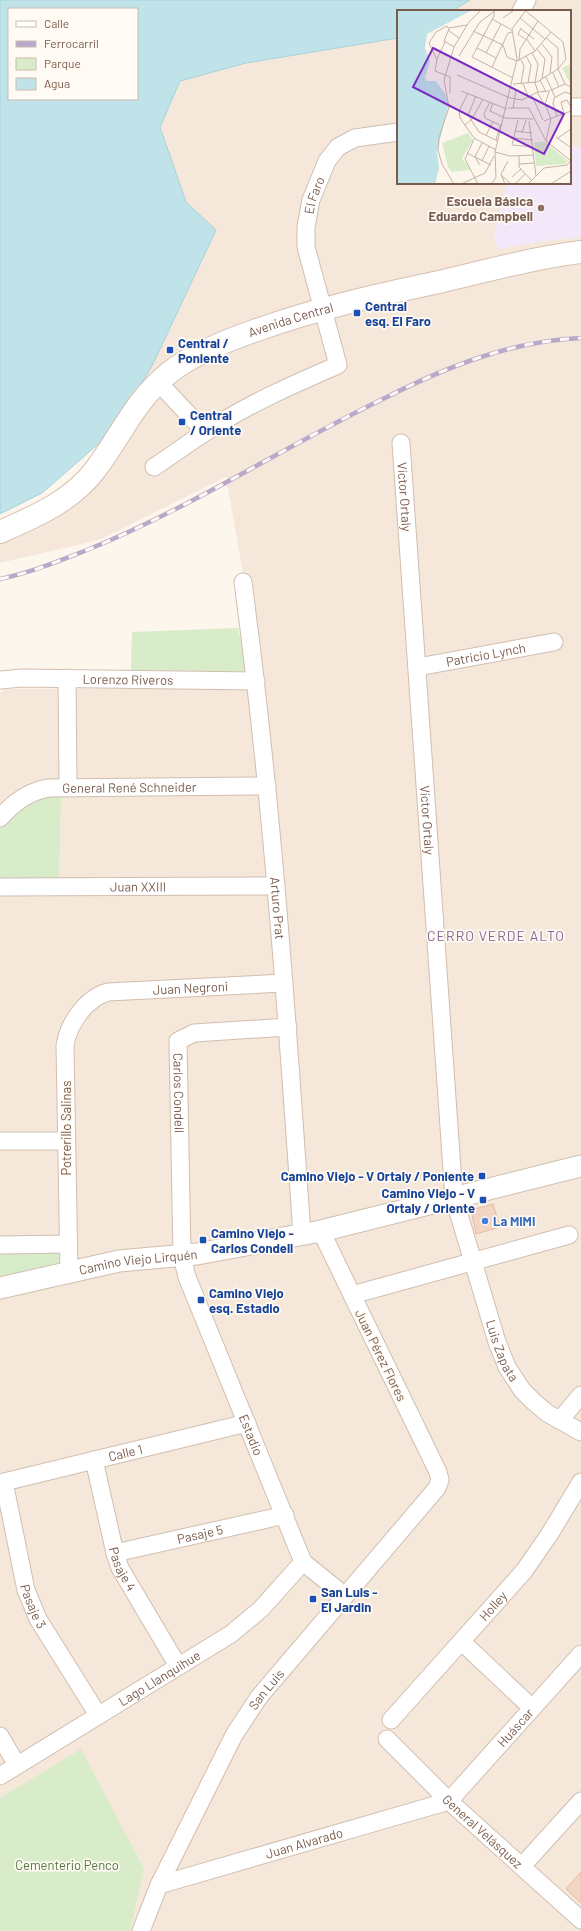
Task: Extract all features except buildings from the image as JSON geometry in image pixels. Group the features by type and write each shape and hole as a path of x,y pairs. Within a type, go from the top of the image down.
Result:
{"main road":[{"name":"Avenida Central","path":"0,532 30,519 52,507 90,476 131,414 158,382 187,361 220,344 268,326 324,309 483,272 581,252"}],"street":[{"path":"522,10 527,0"},
{"name":"El Faro","path":"205,432 264,398 338,365 324,309 308,257 305,238 311,200 323,169 332,153 346,142 364,136 397,132"},
{"path":"154,467 205,432 158,382"},
{"name":"Víctor Ortaly","path":"402,443 454,1198"},
{"name":"Arturo Prat","path":"243,582 268,786 288,1027 312,1233"},
{"name":"Patricio Lynch","path":"418,667 554,642"},
{"name":"Lorenzo Riveros","path":"0,680 22,678 67,678 256,681"},
{"path":"67,678 68,787"},
{"name":"General René Schneider","path":"0,818 16,802 34,792 49,788 268,786"},
{"name":"Juan XXIII","path":"0,887 276,886"},
{"name":"Juan Negroni","path":"98,996 108,992 284,983"},
{"name":"Potrerillo Salinas","path":"69,1272 67,1244 66,1141 67,1034 88,1005 98,996"},
{"name":"Carlos Condell","path":"182,1256 178,1041 194,1033 288,1027"},
{"path":"0,1141 66,1141"},
{"name":"Camino Viejo Lirquén","path":"0,1288 132,1259 182,1256 312,1233 581,1166"},
{"name":"Luis Zapata","path":"454,1198 497,1342 507,1367 522,1390 534,1402 581,1432"},
{"name":"Juan Pérez Flores","path":"312,1233 352,1295 438,1472 440,1480"},
{"path":"352,1295 569,1235"},
{"path":"0,1245 67,1244"},
{"name":"Estadio","path":"182,1256 187,1277 303,1562 345,1596"},
{"path":"560,1420 581,1395"},
{"name":"Calle 1","path":"2,1483 247,1423"},
{"name":"Pasaje 4","path":"94,1460 115,1553 127,1582 178,1666"},
{"name":"San Luis","path":"141,1931 159,1885 221,1759 246,1714 437,1488 440,1480"},
{"name":"Holley","path":"391,1720 524,1571 549,1536 581,1482"},
{"name":"Pasaje 3","path":"2,1483 26,1590 31,1604 38,1619 98,1715"},
{"name":"Pasaje 5","path":"115,1553 284,1515"},
{"name":"Lago Llanquihue","path":"0,1776 231,1634 252,1618 303,1562"},
{"path":"462,1642 532,1708"},
{"name":"Huáscar","path":"449,1801 581,1654"},
{"path":"0,1736 17,1765"},
{"name":"General Velásquez","path":"387,1739 449,1801 522,1866 577,1923"},
{"name":"Juan Alvarado","path":"159,1885 449,1801"},
{"path":"522,1866 581,1801"}],"shaded area":[{"path":"470,0 581,0 581,1931 0,1931 0,693 5,689 263,688 226,477 99,540 0,563 0,539 96,480 112,432 216,231 186,202 160,127 180,81 246,63 397,38 397,184 571,184 571,10 454,10"},
{"name":"Escuela Básica Eduardo Campbell","path":"571,145 581,147 581,237 551,240 498,249 494,234 507,184 571,184"}],"green space":[{"path":"238,628 248,672 131,670 132,632"},
{"path":"61,793 59,883 0,882 0,825 21,802"},
{"path":"61,1248 62,1262 0,1277 0,1252"},
{"name":"Cementerio Penco","path":"81,1749 144,1869 130,1931 0,1931 0,1798"}],"water":[{"path":"0,0 470,0 454,10 397,10 397,38 246,63 180,81 160,127 186,202 216,230 153,364 112,432 42,493 0,514"}],"railway":[{"path":"0,579 44,566 87,550 126,533 201,496 348,417 408,387 455,366 504,350 529,344 581,338"}],"place":[{"name":"Escuela Básica Eduardo Campbell","path":"541,208"},
{"name":"Central esq. El Faro","path":"357,313"},
{"name":"Central / Poniente","path":"170,350"},
{"name":"Central / Oriente","path":"182,422"},
{"name":"Camino Viejo - V Ortaly / Poniente","path":"482,1176"},
{"name":"Camino Viejo - V Ortaly / Oriente","path":"483,1200"},
{"name":"La MIMI","path":"485,1221"},
{"name":"Camino Viejo - Carlos Condell","path":"203,1240"},
{"name":"Camino Viejo esq. Estadio","path":"201,1300"},
{"name":"San Luis - El Jardin","path":"313,1599"}],"district":[{"name":"CERRO VERDE ALTO","path":"496,936"}]}
